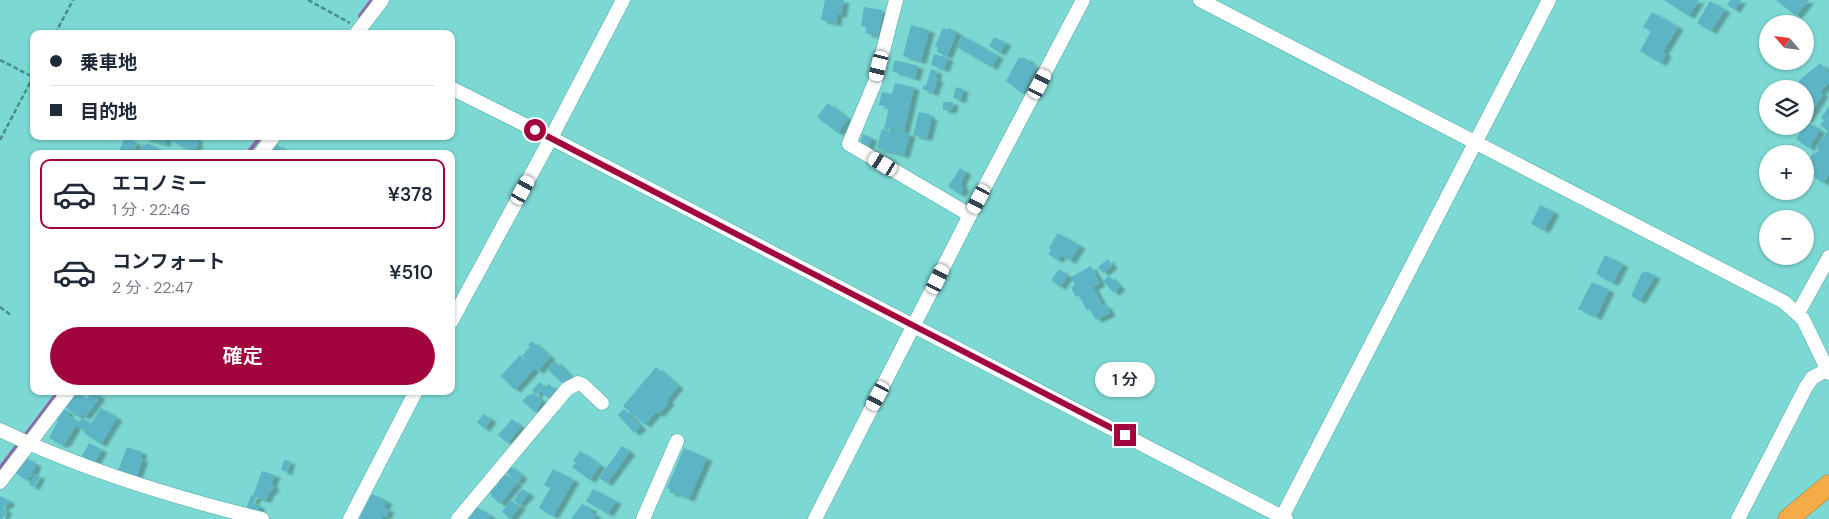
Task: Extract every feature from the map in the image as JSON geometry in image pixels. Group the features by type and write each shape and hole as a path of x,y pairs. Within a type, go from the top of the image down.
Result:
{"highway":[{"path":"1788,519 1829,485"}],"street":[{"path":"362,30 382,0"},
{"path":"455,315 623,0"},
{"path":"896,0 875,82 849,144 970,215"},
{"path":"815,519 970,215 1083,0"},
{"path":"1200,0 1784,302 1798,313 1808,327 1828,371 1812,378 1738,519"},
{"path":"455,90 915,326 1283,518 1550,0"},
{"path":"263,150 271,140"},
{"path":"1798,313 1829,257"},
{"path":"458,519 567,388 578,383 583,385 602,403"},
{"path":"0,482 66,395"},
{"path":"350,519 414,395"},
{"path":"0,430 29,444 118,479 262,519"},
{"path":"643,519 677,441"}],"path":[{"path":"57,30 73,0"},
{"path":"308,0 358,30"},
{"path":"0,60 30,75"},
{"path":"0,140 30,82"},
{"path":"0,307 12,316"}],"building":[{"path":"825,0 844,0 841,15 837,14 836,23 821,20"},
{"path":"1664,0 1699,0 1689,16"},
{"path":"1730,0 1741,0 1735,10 1727,5"},
{"path":"1776,0 1809,0 1795,15"},
{"path":"1710,1 1725,10 1711,31 1697,23"},
{"path":"864,7 883,10 878,36 865,33 867,27 861,26"},
{"path":"1652,12 1678,27 1663,52 1666,54 1661,63 1640,51 1651,31 1643,27"},
{"path":"911,25 929,30 921,61 903,56"},
{"path":"943,28 957,32 947,56 937,52 938,48 935,46"},
{"path":"963,36 998,56 992,67 957,47"},
{"path":"994,37 1006,43 1000,53 989,46"},
{"path":"934,54 948,58 944,69 931,65"},
{"path":"1019,57 1022,59 1023,57 1037,67 1023,94 1006,81"},
{"path":"895,60 918,66 915,78 892,71"},
{"path":"1820,63 1829,73 1829,83 1820,92 1823,94 1814,108 1814,80 1800,80"},
{"path":"931,69 937,71 935,78 938,79 933,93 922,89 924,85 926,86"},
{"path":"895,83 914,87 904,131 884,129 889,107 879,105 882,92 892,94"},
{"path":"956,87 963,89 961,100 953,98"},
{"path":"943,102 953,102 952,110 943,110"},
{"path":"828,103 848,119 838,133 817,117"},
{"path":"1829,106 1829,174 1823,183 1814,176 1814,152 1816,154 1819,149 1816,147 1828,131 1820,125 1824,120 1821,118"},
{"path":"919,112 929,114 929,117 932,117 927,138 913,135"},
{"path":"1814,126 1820,130 1811,145 1805,145 1796,139 1799,135 1814,135"},
{"path":"882,129 893,132 893,129 910,134 904,155 877,148"},
{"path":"863,134 872,138 867,149 859,146"},
{"path":"124,140 131,140 137,143 134,150 119,150"},
{"path":"150,140 166,140 165,144"},
{"path":"197,140 196,142 198,143 195,150 190,150 171,141"},
{"path":"147,143 160,149 141,150 143,144 146,145"},
{"path":"277,144 284,150 272,150"},
{"path":"960,168 966,172 961,182 964,188 960,194 948,187"},
{"path":"1540,205 1554,212 1544,230 1531,224"},
{"path":"1058,233 1080,246 1070,261 1061,255 1058,260 1048,254 1051,250 1049,248"},
{"path":"1605,255 1623,264 1613,283 1596,274"},
{"path":"1108,259 1112,266 1103,273 1098,267"},
{"path":"1091,266 1100,283 1093,287 1103,306 1105,304 1110,313 1096,320 1090,309 1087,311 1079,295 1076,297 1071,287 1075,285 1071,277"},
{"path":"1059,269 1068,276 1060,287 1051,280"},
{"path":"1646,271 1655,276 1640,301 1631,296 1642,272"},
{"path":"1109,276 1120,287 1114,293 1103,281"},
{"path":"1592,282 1609,290 1596,317 1578,309"},
{"path":"532,341 550,357 538,371 522,356 530,347 528,345"},
{"path":"520,355 534,369 515,390 501,376"},
{"path":"555,361 571,377 563,384 547,369"},
{"path":"656,367 678,386 667,400 669,402 659,414 656,412 645,425 623,406"},
{"path":"540,382 544,386 536,395 532,390"},
{"path":"549,384 556,390 548,398 541,392"},
{"path":"533,393 542,401 535,412 522,401 529,394"},
{"path":"71,395 80,395 87,399 90,395 100,397 85,417 80,414 78,417 63,405"},
{"path":"61,408 69,412 67,415 78,422 65,444 63,443 62,445 49,438 58,421 55,419"},
{"path":"101,408 117,418 101,444 77,426 82,418 91,424"},
{"path":"624,409 641,427 634,433 618,415"},
{"path":"484,414 491,420 484,429 477,422"},
{"path":"512,419 521,427 507,443 498,435"},
{"path":"89,443 102,450 94,463 82,456"},
{"path":"622,446 630,452 607,483 599,478"},
{"path":"127,447 142,452 140,458 143,459 136,478 118,471"},
{"path":"684,448 707,458 689,499 674,492 673,494 669,492 670,490 667,488"},
{"path":"580,451 600,465 590,480 572,467 576,463 573,461"},
{"path":"25,457 36,464 31,477 29,476 26,480 15,473"},
{"path":"284,460 290,461 287,472 281,470"},
{"path":"509,465 522,476 517,482 504,471"},
{"path":"553,469 574,480 553,516 539,508 550,488 544,485"},
{"path":"262,471 275,475 271,485 274,486 266,500 256,497 253,503 260,506 258,512 247,507"},
{"path":"504,473 517,483 500,504 486,490 491,484 496,487"},
{"path":"35,474 40,476 34,487 29,485"},
{"path":"523,489 529,494 519,505 514,500 516,495"},
{"path":"593,489 616,501 608,514 586,501"},
{"path":"372,494 387,501 384,507 389,510 386,517 383,515 381,519 359,519"},
{"path":"0,496 10,501 3,508 7,511 2,519 0,518"},
{"path":"511,500 520,507 510,519 502,512"},
{"path":"582,504 592,509 590,512 596,515 594,519 571,519"},
{"path":"477,507 491,516 489,519 469,519"}],"waterway":[{"path":"360,16 372,0"},
{"path":"250,150 258,140"},
{"path":"24,437 56,395"},
{"path":"0,468 20,442"}],"route":[{"path":"535,130 1125,435"}]}
